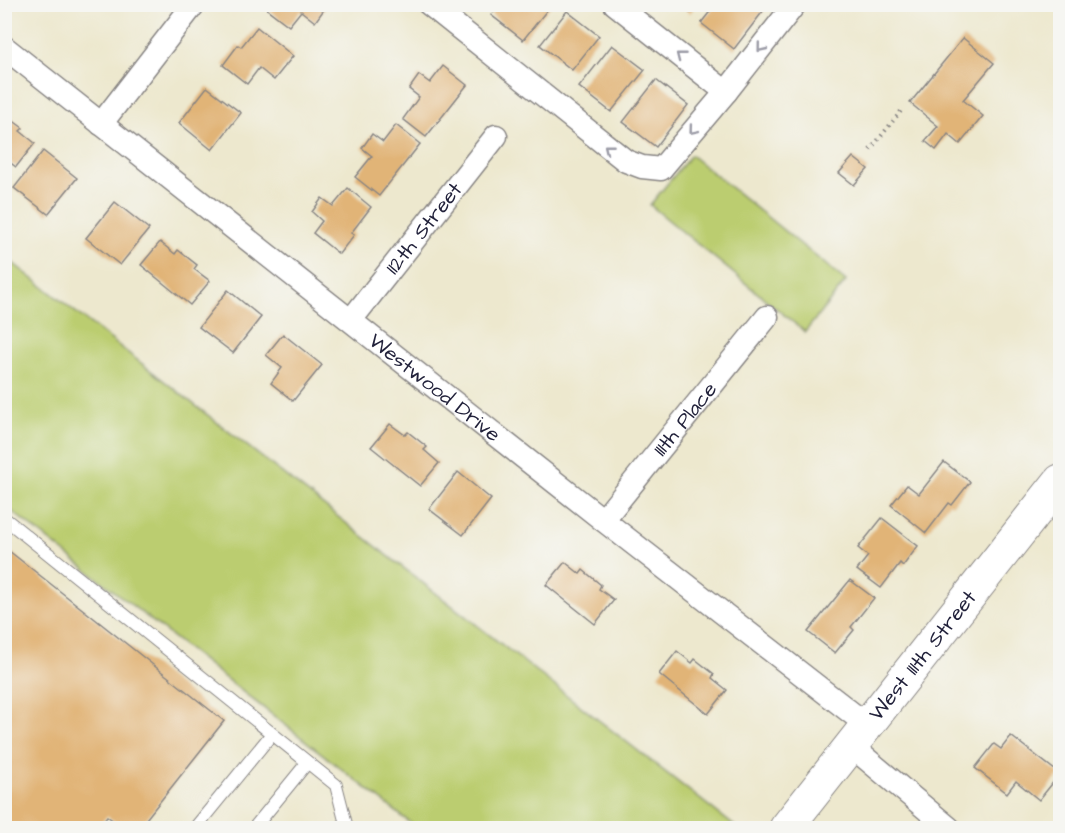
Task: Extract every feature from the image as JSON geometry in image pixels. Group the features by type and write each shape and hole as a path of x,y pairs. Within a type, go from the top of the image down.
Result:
{"main road":[{"name":"West 111th Street","path":"786,828 1060,481"}],"street":[{"path":"101,124 194,4"},
{"path":"429,4 626,161 642,167 661,169 726,92 795,4"},
{"path":"615,4 726,92"},
{"name":"Westwood Drive","path":"4,47 603,520 859,735 949,828"},
{"name":"112th Street","path":"351,320 496,136"},
{"name":"111th Place","path":"603,520 767,317"}],"lane":[{"path":"4,518 336,785 347,828"},
{"path":"195,828 271,735"},
{"path":"254,828 307,763"}],"path":[{"path":"870,150 902,111"}],"green space":[{"path":"691,155 846,281 805,332 650,205"},
{"path":"4,257 737,828 417,828 5,506"}],"building":[{"path":"271,4 328,4 315,22 301,11 289,26 267,9"},
{"path":"499,4 552,4 523,40 491,15"},
{"path":"679,4 696,4 690,13"},
{"path":"716,4 765,4 767,6 734,49 701,23"},
{"path":"567,11 599,36 572,70 540,45"},
{"path":"257,27 293,56 274,80 259,68 247,84 223,65 238,45 241,47"},
{"path":"963,38 994,63 963,100 983,116 960,144 948,134 936,150 925,141 938,126 910,103"},
{"path":"612,45 645,70 611,112 579,87"},
{"path":"443,66 467,85 426,137 403,119 419,97 409,89 419,75 430,83"},
{"path":"656,80 688,105 656,147 623,122"},
{"path":"207,87 241,113 212,150 179,123"},
{"path":"4,114 23,128 20,131 35,143 16,167 4,158"},
{"path":"396,125 420,144 379,196 355,177 372,156 362,148 372,134 383,142"},
{"path":"43,151 77,178 48,214 14,188"},
{"path":"853,157 868,169 854,185 839,173"},
{"path":"348,188 371,207 351,233 354,235 339,254 313,233 322,221 312,212 322,198 333,206"},
{"path":"115,202 149,229 120,265 86,238"},
{"path":"160,242 175,254 178,250 197,265 194,269 210,281 190,305 141,265"},
{"path":"228,290 261,317 233,353 199,327"},
{"path":"283,334 322,365 293,401 271,383 282,368 266,355"},
{"path":"390,424 405,435 408,432 427,447 424,450 439,463 420,486 371,447"},
{"path":"944,462 970,482 952,505 949,503 926,533 891,505 907,485 919,494"},
{"path":"458,472 491,499 463,535 429,509"},
{"path":"882,518 918,546 903,566 900,563 881,588 857,570 868,556 858,548"},
{"path":"4,547 224,721 139,828 123,828 107,816 97,828 4,828"},
{"path":"565,562 580,574 583,570 601,585 599,589 614,600 595,624 546,585"},
{"path":"850,580 874,598 851,627 854,630 835,653 808,632"},
{"path":"677,651 692,663 695,659 714,674 712,678 727,690 708,714 659,674"},
{"path":"1011,736 1060,774 1039,800 1016,781 1007,793 975,768 994,744 1001,749"}]}
